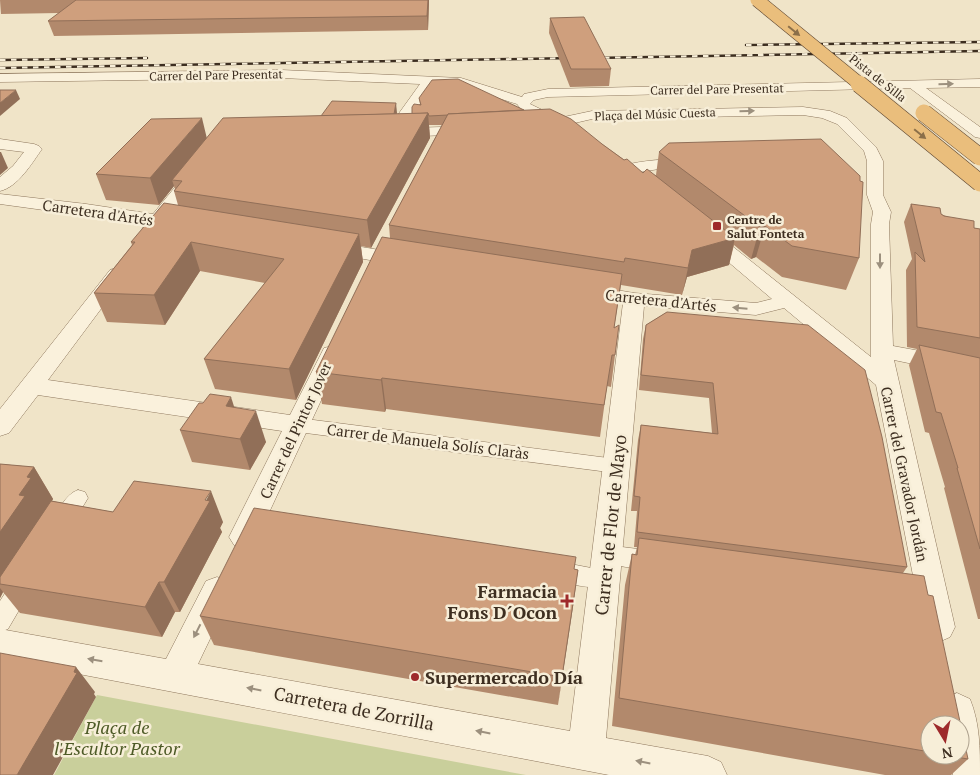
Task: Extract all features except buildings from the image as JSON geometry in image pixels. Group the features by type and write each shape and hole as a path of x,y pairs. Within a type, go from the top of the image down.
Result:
{"highway":[{"path":"757,0 980,183"},
{"name":"Pista de Silla","path":"776,0 839,48"},
{"name":"Pista de Silla","path":"870,72 980,157"}],"street":[{"name":"Carrer del Pare Presentat","path":"0,78 281,74 431,80 461,82 524,102"},
{"path":"403,133 404,116 431,80"},
{"path":"912,84 980,134"},
{"name":"Carrer del Pare Presentat","path":"524,102 530,97 548,93 980,84"},
{"name":"Carrer del Pare Presentat","path":"524,102 523,105 530,111 560,124"},
{"name":"Plaça del Músic Cuesta","path":"560,124 580,116 626,113 815,112 836,118 849,127 874,156 876,162 874,188 882,212"},
{"path":"526,128 560,124"},
{"name":"Plaça del Músic Cuesta","path":"560,124 577,134"},
{"path":"383,134 489,129"},
{"path":"434,148 443,131"},
{"path":"0,144 34,149 20,169 0,186"},
{"path":"0,427 206,159"},
{"path":"646,185 622,166 706,162"},
{"path":"861,191 882,212 880,224 880,296 882,351 887,382"},
{"path":"86,209 99,195"},
{"name":"Carretera d'Artés","path":"0,199 86,209 196,226"},
{"name":"Carrer del Gravador Jordán","path":"690,221 887,382 922,597 948,668 972,775"},
{"path":"311,245 382,248 427,264"},
{"path":"365,282 382,248"},
{"name":"Carretera d'Artés","path":"565,287 634,299 756,309 788,301"},
{"name":"Carrer de Flor de Mayo","path":"586,751 634,299"},
{"name":"Carrer del Pintor Jover","path":"175,675 230,564 260,526 298,425 344,327"},
{"path":"882,351 980,370"},
{"name":"Carrer de Manuela Solís Claràs","path":"32,386 298,425 616,466"},
{"path":"52,539 78,498"},
{"path":"0,620 36,563"},
{"path":"535,568 676,563"},
{"name":"Carretera de Zorrilla","path":"0,644 708,775"}],"green space":[{"name":"Plaça de l'Escultor Pastor","path":"97,695 526,775 54,775"}],"railway":[{"path":"746,45 980,42"},
{"path":"593,58 980,51"},
{"path":"0,60 147,58"},
{"path":"0,68 573,58"}],"place":[{"name":"Centre de Salut Fonteta","path":"717,226"},
{"name":"Farmacia Fons D´Ocon","path":"567,601"},
{"name":"Supermercado Día","path":"415,677"}]}
